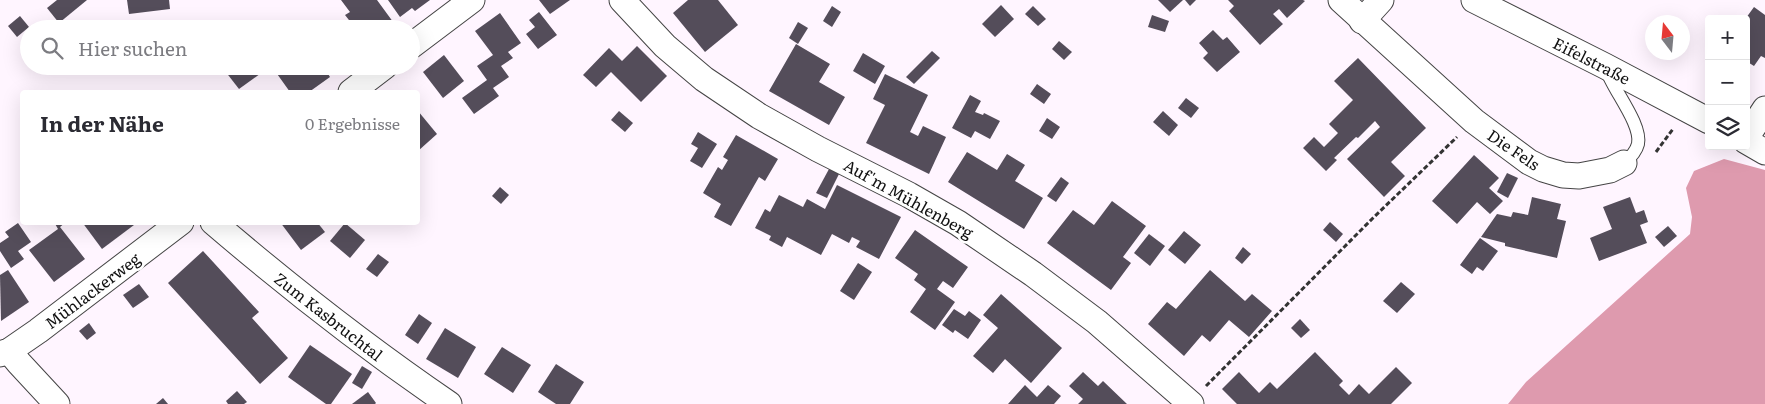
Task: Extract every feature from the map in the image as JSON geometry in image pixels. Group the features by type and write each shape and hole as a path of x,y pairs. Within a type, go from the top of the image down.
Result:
{"street":[{"path":"420,39 472,0"},
{"name":"Auf'm Mühlenberg","path":"622,0 665,46 704,79 759,116 818,149 910,195 958,223 1033,274 1089,316 1190,403"},
{"name":"Die Fels","path":"1341,0 1474,121 1528,162 1556,173 1579,176 1610,170 1624,163"},
{"path":"1362,21 1382,0"},
{"name":"Eifelstraße","path":"1474,0 1705,119"},
{"path":"354,90 373,75"},
{"path":"1750,133 1765,109"},
{"path":"1750,143 1765,152"},
{"name":"Mühlackerweg","path":"5,352 38,331 177,225"},
{"name":"Zum Kasbruchtal","path":"217,225 266,267 389,363 449,404"},
{"path":"5,352 57,404"}],"lane":[{"path":"1605,66 1610,81 1635,123 1638,133 1638,145 1633,155 1624,163"}],"path":[{"path":"1624,163 1630,166 1640,166 1649,161 1687,110"},
{"path":"1190,403 1373,218 1474,121"}],"shaded area":[{"path":"1724,159 1765,170 1765,404 1508,404 1526,382 1690,234 1692,217 1686,188 1694,171"}],"building":[{"path":"57,0 87,0 63,20 57,20 47,8"},
{"path":"127,0 169,0 170,9 129,14"},
{"path":"341,0 377,0 392,20 349,20 345,15 350,12"},
{"path":"388,0 430,0 415,11 412,8 400,17"},
{"path":"539,0 570,0 550,14"},
{"path":"688,0 718,0 738,25 705,52 673,13"},
{"path":"1158,0 1183,0 1170,12"},
{"path":"1185,0 1196,0 1190,6"},
{"path":"1228,0 1305,1 1287,18 1279,9 1273,14 1283,24 1260,45 1229,11 1234,6"},
{"path":"1001,5 1014,19 995,37 982,24"},
{"path":"832,6 841,12 832,27 823,21"},
{"path":"1033,6 1046,19 1038,26 1025,14"},
{"path":"1754,7 1765,15 1765,58 1761,56 1754,66 1750,64 1750,15 1748,15"},
{"path":"539,12 557,35 538,49 526,34 535,27 529,20"},
{"path":"500,13 521,43 508,52 513,58 501,66 509,77 493,88 499,96 474,114 462,98 487,80 477,66 493,55 475,31"},
{"path":"1152,15 1169,21 1165,32 1148,27"},
{"path":"20,16 23,20 20,20 20,34 17,37 8,26"},
{"path":"798,22 808,28 798,44 789,38"},
{"path":"1213,30 1223,40 1227,37 1240,52 1217,72 1203,58 1208,53 1199,43"},
{"path":"1059,41 1072,52 1064,60 1052,49"},
{"path":"796,44 830,64 819,82 845,97 829,125 769,91"},
{"path":"637,46 667,76 641,102 611,72 596,87 583,75 609,48 622,61"},
{"path":"932,51 940,58 914,84 906,77"},
{"path":"863,53 885,66 875,84 853,71"},
{"path":"444,55 464,81 443,98 423,72"},
{"path":"1358,58 1426,128 1391,162 1405,176 1384,197 1347,159 1380,127 1375,121 1334,158 1337,160 1326,171 1303,148 1314,137 1324,147 1338,133 1329,124 1353,100 1334,81"},
{"path":"885,74 928,95 910,132 918,136 923,126 946,137 929,174 866,143 885,105 873,99"},
{"path":"228,75 258,75 239,89"},
{"path":"278,75 329,75 330,77 312,90 289,90"},
{"path":"1037,84 1051,94 1044,104 1030,94"},
{"path":"970,95 981,101 975,112 983,115 984,113 1000,121 990,139 975,131 971,138 952,128"},
{"path":"1186,98 1199,108 1191,118 1178,108"},
{"path":"619,111 633,123 625,132 611,120"},
{"path":"1163,111 1178,125 1169,136 1153,122"},
{"path":"420,113 437,134 420,149"},
{"path":"1047,118 1060,127 1052,139 1039,131"},
{"path":"698,132 717,144 702,168 690,161 698,148 691,144"},
{"path":"736,135 778,159 765,181 759,177 731,226 714,217 721,204 703,193 718,167 722,170 728,160 723,157"},
{"path":"967,152 997,170 1007,154 1025,165 1015,181 1043,198 1024,229 948,182"},
{"path":"1474,155 1499,178 1489,188 1503,201 1490,214 1477,202 1457,224 1432,201"},
{"path":"829,169 839,174 827,198 816,193"},
{"path":"1507,173 1518,178 1508,198 1497,192"},
{"path":"1061,177 1069,183 1056,202 1047,196"},
{"path":"837,185 901,217 879,259 856,247 860,241 852,237 849,243 832,234 821,255 787,237 782,247 769,240 771,236 755,228 765,209 770,212 779,195 803,207 807,199 825,209"},
{"path":"500,187 509,195 501,204 492,196"},
{"path":"1532,197 1561,204 1557,219 1566,221 1557,258 1505,246 1505,243 1481,237 1497,214 1511,217 1513,212 1528,215"},
{"path":"1630,197 1636,213 1644,210 1648,222 1640,225 1647,243 1599,261 1590,238 1612,229 1603,207"},
{"path":"1112,201 1146,226 1123,257 1131,263 1111,290 1047,243 1073,210 1094,225"},
{"path":"1330,222 1343,234 1336,242 1323,230"},
{"path":"18,223 31,242 18,251 24,259 11,268 0,251 0,243 9,237 5,232"},
{"path":"56,225 62,225 60,227 85,259 54,282 29,250 58,229"},
{"path":"84,225 134,225 102,249"},
{"path":"282,225 319,225 325,232 301,250"},
{"path":"343,225 347,225 365,240 350,258 330,241"},
{"path":"1668,226 1677,236 1664,247 1655,237"},
{"path":"915,230 968,267 953,288 943,281 937,289 955,302 935,330 910,312 926,289 914,280 918,274 895,258"},
{"path":"1184,231 1201,245 1185,264 1168,250"},
{"path":"1149,234 1165,246 1150,266 1134,253"},
{"path":"1480,238 1498,251 1483,271 1477,267 1472,274 1460,265"},
{"path":"1243,247 1251,254 1242,264 1235,258"},
{"path":"203,251 259,312 252,318 288,358 260,384 168,283"},
{"path":"378,254 389,262 377,277 366,269"},
{"path":"858,263 872,272 854,300 840,291"},
{"path":"8,270 29,302 1,321 0,275"},
{"path":"1210,270 1245,301 1252,294 1272,311 1249,337 1229,320 1210,342 1202,335 1184,356 1148,324 1167,302 1176,309"},
{"path":"1401,282 1415,294 1397,313 1383,301"},
{"path":"139,284 149,297 133,308 123,295"},
{"path":"1001,294 1062,348 1031,383 1005,359 993,373 973,356 998,328 983,315"},
{"path":"954,309 965,316 969,311 981,320 968,339 955,330 953,333 942,325"},
{"path":"419,314 432,323 418,344 405,335"},
{"path":"1300,319 1310,330 1301,338 1291,328"},
{"path":"89,323 96,333 87,340 79,331"},
{"path":"445,328 476,347 458,378 426,359"},
{"path":"310,345 352,374 331,404 326,404 288,377"},
{"path":"502,347 531,365 513,393 484,374"},
{"path":"1315,352 1343,381 1339,385 1349,395 1359,384 1369,394 1396,367 1412,383 1391,404 1237,404 1222,389 1239,372 1259,393 1270,382 1277,389"},
{"path":"556,364 584,382 570,404 556,404 538,392"},
{"path":"362,366 372,372 362,389 352,383"},
{"path":"1083,372 1098,386 1103,381 1127,404 1078,404 1083,399 1069,386"},
{"path":"1025,385 1037,397 1048,385 1061,396 1054,404 1008,404"},
{"path":"237,391 247,402 244,404 228,404 226,401"},
{"path":"368,392 375,404 352,404"},
{"path":"163,398 168,404 156,404"}]}
